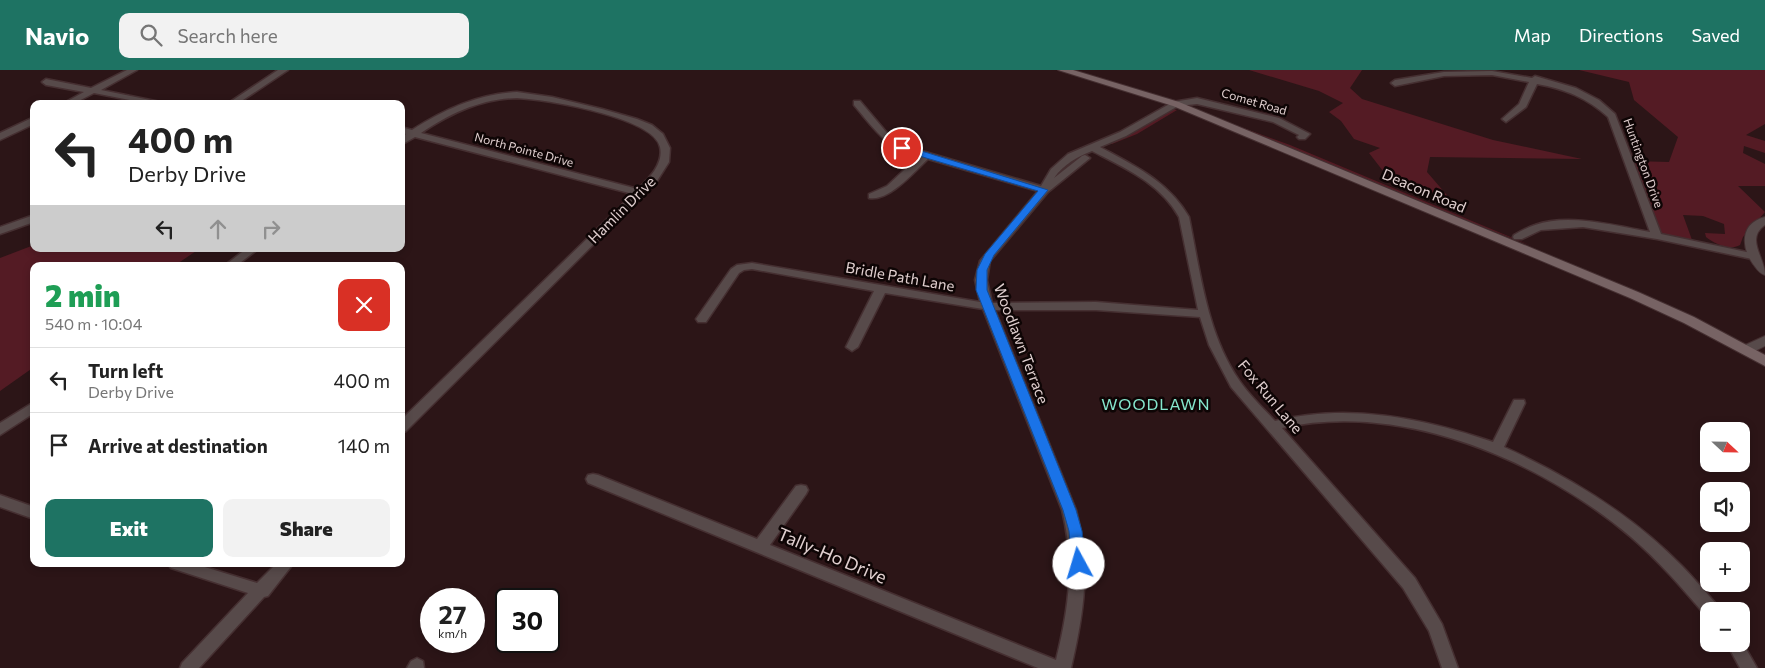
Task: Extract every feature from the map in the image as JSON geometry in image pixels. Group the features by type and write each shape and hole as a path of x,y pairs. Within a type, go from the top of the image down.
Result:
{"main road":[{"name":"Deacon Road","path":"1063,70 1184,105 1689,320 1758,346"},
{"name":"Deacon Road","path":"1086,70 1184,105 1661,297 1708,319 1758,346 1765,361"}],"street":[{"path":"74,100 133,70"},
{"path":"236,100 284,70"},
{"name":"Huntington Drive","path":"1395,83 1444,74 1471,72 1505,74 1534,79 1579,93 1596,102 1608,111 1657,236"},
{"path":"1506,119 1523,105 1534,79"},
{"path":"46,82 143,100"},
{"name":"Hamlin Drive","path":"405,140 452,109 481,99 522,95 547,98 624,116 651,129 659,136 666,150 665,163 661,170 640,193 405,424"},
{"name":"Comet Road","path":"1184,105 1202,101 1276,120 1305,134 1302,137"},
{"path":"858,103 890,140 902,148 1044,190"},
{"name":"Woodlawn Terrace","path":"1063,668 1080,575 1075,531 1069,510 988,307 982,290 981,280 986,261 1044,190 1055,184 1080,160 1096,149 1143,133 1184,105"},
{"path":"0,137 30,122"},
{"name":"North Pointe Drive","path":"405,131 640,193"},
{"name":"Fox Run Lane","path":"1096,149 1163,188 1180,209 1184,217 1204,314 1215,349 1224,366 1235,384 1409,583 1436,629 1450,668"},
{"path":"873,196 891,188 925,156"},
{"path":"0,231 30,220"},
{"path":"1765,220 1756,226 1752,232 1749,248 1752,256 1765,271"},
{"path":"1518,238 1538,228 1562,224 1591,226 1657,236 1752,256"},
{"path":"234,262 249,252"},
{"name":"Bridle Path Lane","path":"702,319 736,269 746,266 988,307 1096,306 1204,314"},
{"path":"852,348 881,289"},
{"path":"1496,450 1519,403"},
{"path":"0,430 30,409"},
{"path":"1272,426 1325,417 1378,419 1426,427 1496,450 1565,483 1605,510 1676,569 1704,602"},
{"name":"Tally-Ho Drive","path":"593,479 1057,668"},
{"path":"760,547 801,490"},
{"path":"0,501 30,512"},
{"path":"186,567 262,591"},
{"path":"188,668 282,567"},
{"path":"1740,652 1750,668"}],"shaded area":[{"path":"1249,70 1362,70 1350,88 1362,99 1493,140 1582,159 1430,157 1427,172 1452,201 1383,171 1369,153 1380,148 1354,139 1341,121 1329,112 1343,103 1319,91"},
{"path":"1579,70 1765,70 1765,124 1746,135 1765,141 1765,153 1744,146 1743,153 1765,164 1765,186 1738,186 1765,212 1743,237 1740,245 1727,247 1706,237 1705,233 1725,234 1724,224 1703,216 1683,215 1692,240 1658,235 1632,163 1633,161 1669,162 1678,137 1634,100 1629,82"},
{"path":"1173,109 1177,110 1137,134 1112,144 1109,142 1142,127"},
{"path":"1222,120 1290,145 1532,246 1441,211"},
{"path":"30,247 30,252 195,252 180,262 30,262 30,370 0,391 0,258"}],"district":[{"name":"WOODLAWN","path":"1156,404"}],"route":[{"path":"902,148 1044,190 990,254 982,270 981,280 984,298 1069,510 1079,552 1079,564"}]}
